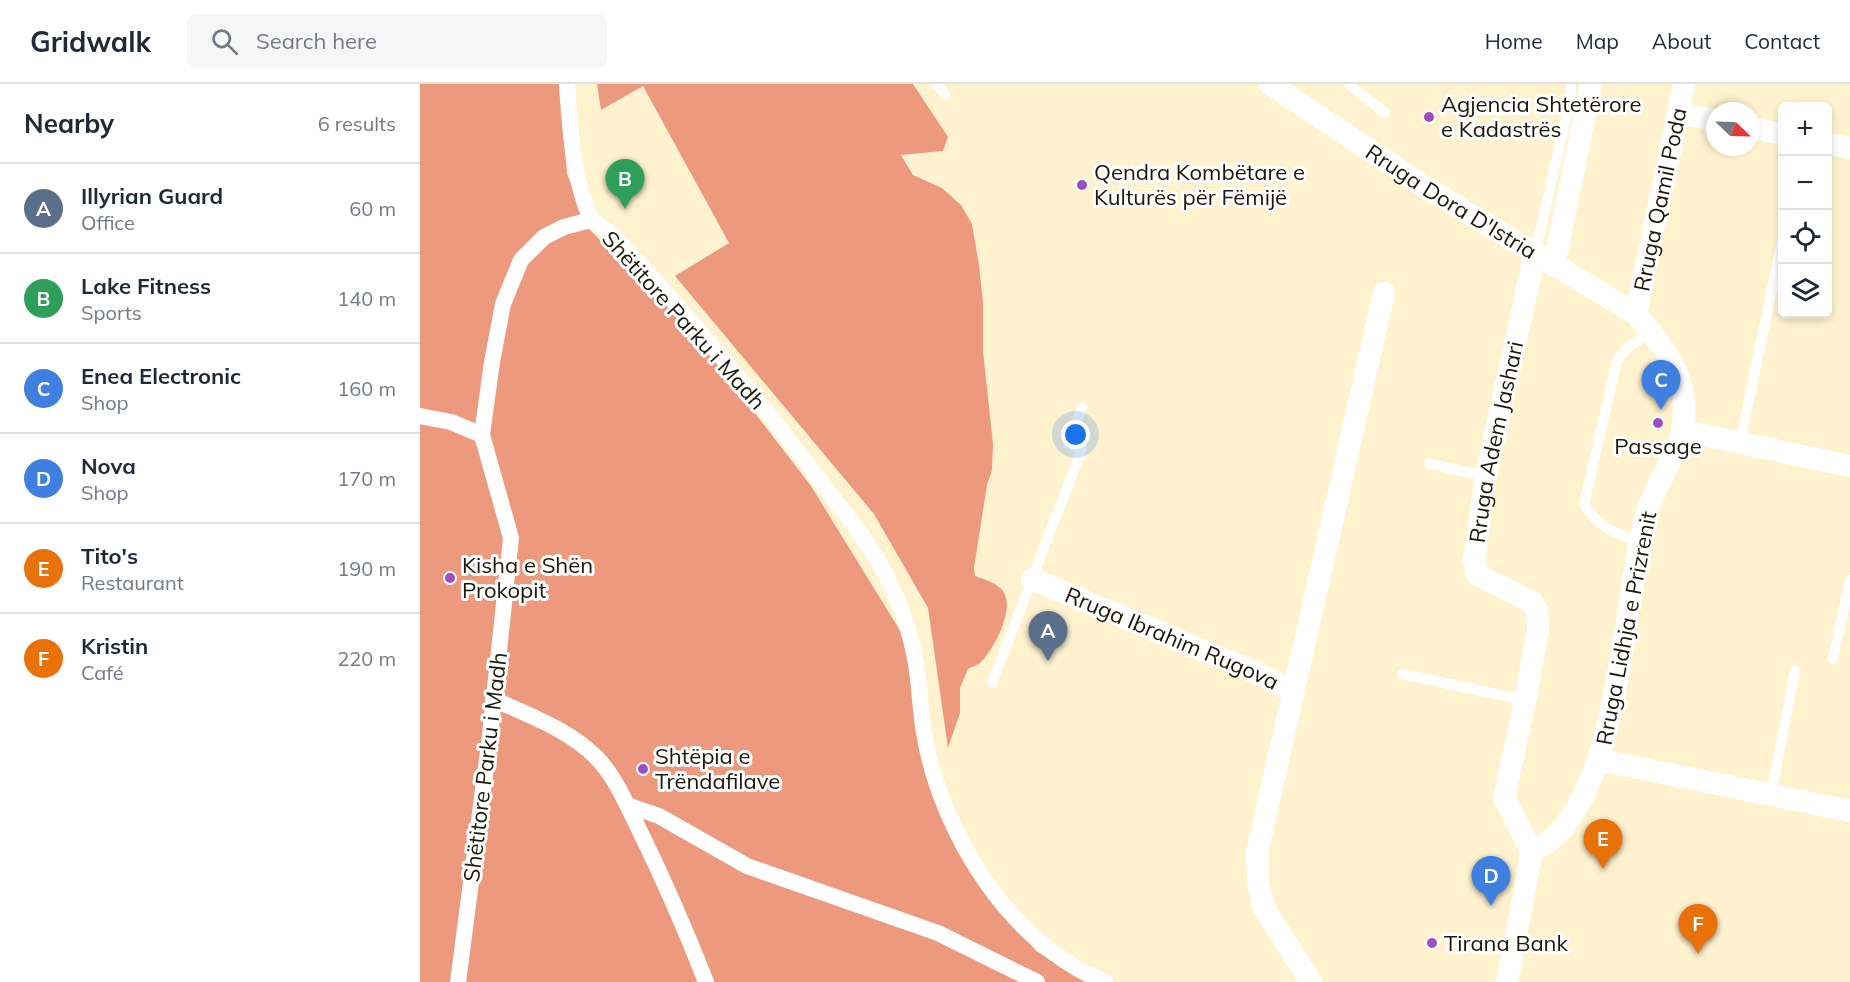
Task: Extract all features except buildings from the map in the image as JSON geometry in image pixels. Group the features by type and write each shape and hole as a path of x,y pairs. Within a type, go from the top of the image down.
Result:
{"street":[{"path":"567,84 576,170 583,202 591,220"},
{"name":"Rruga Dora D'Istria","path":"1269,84 1292,95 1425,187 1636,314 1673,362 1680,382 1684,408 1683,432"},
{"path":"1554,266 1591,84"},
{"name":"Rruga Qamil Poda","path":"1636,314 1684,84"},
{"path":"1678,113 1706,118"},
{"path":"1760,130 1778,134"},
{"path":"1832,145 1850,148"},
{"name":"Shëtitore Parku i Madh","path":"458,982 511,538 482,435 503,304 521,260 544,237 564,226 591,220 611,233 722,357 879,561 896,593 910,634 925,738 937,788 972,861 1011,915 1059,957 1105,982"},
{"name":"Rruga Adem Jashari","path":"1532,852 1504,798 1538,629 1537,611 1532,602 1478,576 1474,561 1486,476 1535,253"},
{"path":"1292,691 1384,293"},
{"path":"420,416 450,422 482,435"},
{"path":"1683,432 1850,466"},
{"name":"Rruga Lidhja e Prizrenit","path":"1532,852 1555,837 1579,805 1599,759 1633,598 1641,542 1656,489 1676,451 1683,432"},
{"name":"Rruga Ibrahim Rugova","path":"1032,579 1259,674 1292,691 1257,853 1258,883 1264,908 1311,982"},
{"path":"493,699 555,728 597,757 627,805 682,918 706,982"},
{"name":"Rruga Lidhja e Prizrenit","path":"1599,759 1850,811"},
{"path":"627,805 659,816 747,866 938,933 1037,982"},
{"path":"1507,982 1532,852"}],"lane":[{"path":"936,84 945,94"},
{"path":"1349,84 1385,113"},
{"path":"1535,253 1571,97 1571,84"},
{"path":"1740,444 1778,259"},
{"path":"1641,542 1609,531 1592,517 1584,504 1617,361 1627,348 1651,332"},
{"path":"992,683 1082,449 1068,444 1082,408"},
{"path":"1430,464 1486,476"},
{"path":"1833,659 1850,580"},
{"path":"1771,795 1795,670"},
{"path":"1402,674 1525,700"}],"shaded area":[{"path":"420,84 559,84 567,174 589,229 691,330 811,486 904,637 932,793 965,864 1036,951 1087,982 420,982"},
{"path":"597,84 913,84 948,137 943,151 901,155 913,175 942,188 961,205 972,224 983,303 983,351 993,444 992,470 987,485 974,568 975,576 992,582 1000,588 1007,604 1006,615 992,648 980,663 968,669 960,688 960,713 948,748 928,608 874,514 675,276 729,243 643,86 601,110"}],"place":[{"name":"Agjencia Shtetërore e Kadastrës","path":"1429,117"},
{"name":"Qendra Kombëtare e Kulturës për Fëmijë","path":"1082,185"},
{"name":"Lake Fitness","path":"625,209"},
{"name":"Enea Electronic","path":"1661,410"},
{"name":"Passage","path":"1658,423"},
{"name":"Kisha e Shën Prokopit","path":"450,578"},
{"name":"Illyrian Guard","path":"1048,661"},
{"name":"Shtëpia e Trëndafilave","path":"643,769"},
{"name":"Tito's","path":"1603,869"},
{"name":"Nova","path":"1491,906"},
{"name":"Tirana Bank","path":"1432,943"},
{"name":"Kristin","path":"1698,954"}]}
